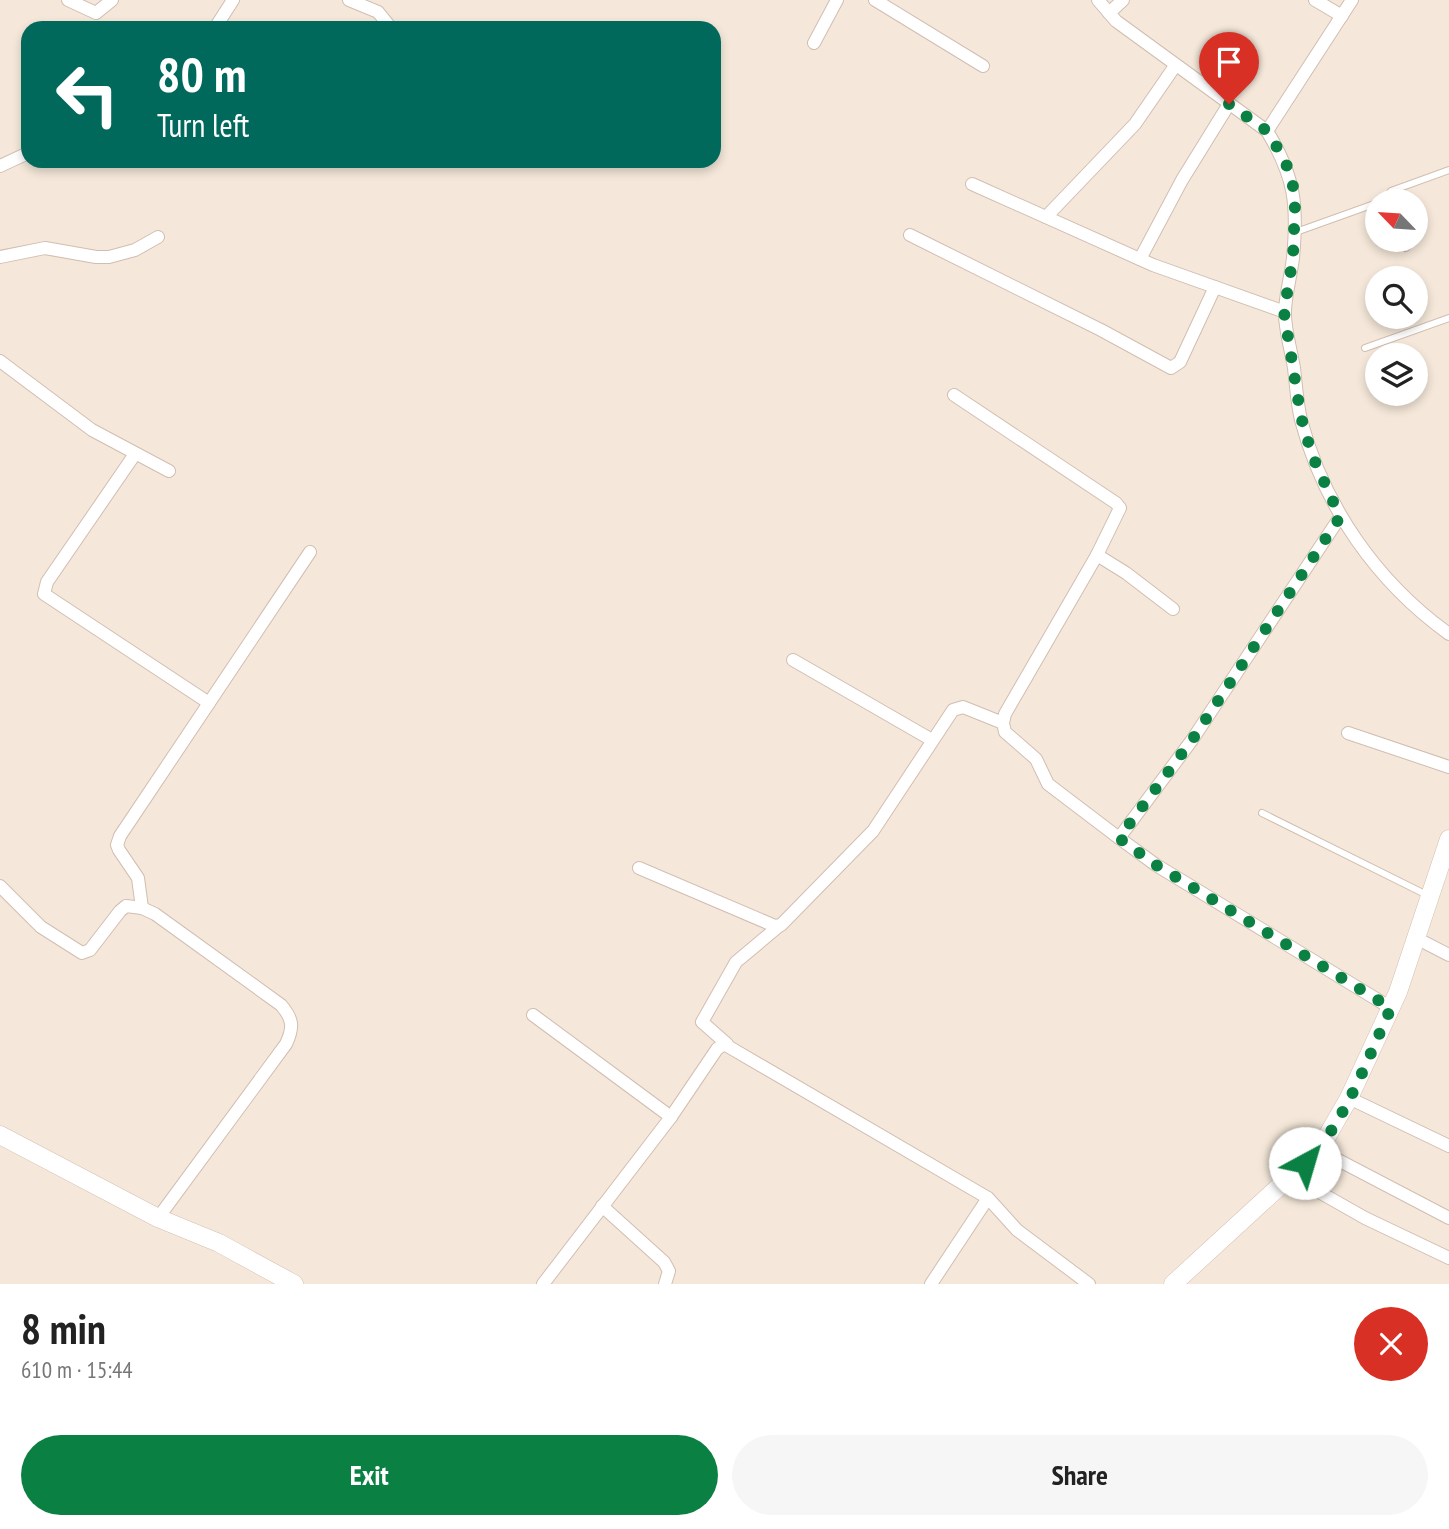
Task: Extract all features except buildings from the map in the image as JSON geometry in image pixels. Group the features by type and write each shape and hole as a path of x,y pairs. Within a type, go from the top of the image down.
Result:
{"street":[{"path":"68,0 96,13 112,0"},
{"path":"220,21 233,0"},
{"path":"349,0 378,12 385,21"},
{"path":"814,43 838,0"},
{"path":"875,0 983,66"},
{"path":"1098,0 1116,21 1267,131 1283,157 1292,178 1295,204 1293,257 1284,312 1301,417 1312,455 1340,517 1396,589 1419,612 1449,634"},
{"path":"1109,13 1123,0"},
{"path":"1315,0 1342,16"},
{"path":"1267,131 1352,0"},
{"path":"1046,217 1135,124 1175,65"},
{"path":"1140,259 1182,180 1229,104"},
{"path":"0,166 21,156"},
{"path":"972,184 1140,259 1284,312"},
{"path":"910,234 1171,368 1180,362 1215,287"},
{"path":"0,257 45,248 109,257 135,250 158,237"},
{"path":"0,361 92,430 169,471"},
{"path":"954,395 1119,505 1118,516 1097,555 1005,714 1003,723 1008,736 1040,764 1048,784 1156,865 1391,1008"},
{"path":"135,454 47,582 44,594 209,702"},
{"path":"1119,838 1192,740 1340,517"},
{"path":"142,908 138,878 118,850 117,841 310,552"},
{"path":"1097,555 1173,608"},
{"path":"793,660 932,740"},
{"path":"1003,723 959,707 953,710 873,831 779,926 736,962 702,1022 727,1044 988,1199 1017,1230 1089,1284"},
{"path":"1348,733 1449,767"},
{"path":"1173,1284 1319,1150 1349,1098 1391,1008 1449,839"},
{"path":"639,868 779,926"},
{"path":"0,886 41,927 82,953 90,950 126,906 142,908 155,914 281,1005 290,1016 293,1026 286,1044 158,1218"},
{"path":"1416,938 1449,955"},
{"path":"533,1015 671,1117"},
{"path":"543,1284 671,1117 717,1049 727,1044"},
{"path":"1349,1098 1449,1146"},
{"path":"0,1135 158,1218 219,1243 294,1284"},
{"path":"1319,1150 1449,1218"},
{"path":"1291,1176 1365,1218 1449,1258"},
{"path":"931,1284 988,1199"},
{"path":"602,1206 664,1262 669,1272 665,1284"}],"lane":[{"path":"1397,189 1449,170"},
{"path":"1294,233 1365,207"},
{"path":"1379,343 1449,318"},
{"path":"1262,813 1430,896"}],"shaded area":[{"path":"0,0 1449,0 1449,1284 0,1284"}],"route":[{"path":"1229,104 1267,131 1292,178 1295,204 1293,257 1284,312 1301,417 1312,455 1340,517 1192,740 1119,838 1156,865 1391,1008 1349,1098 1319,1150 1305,1163"}]}
